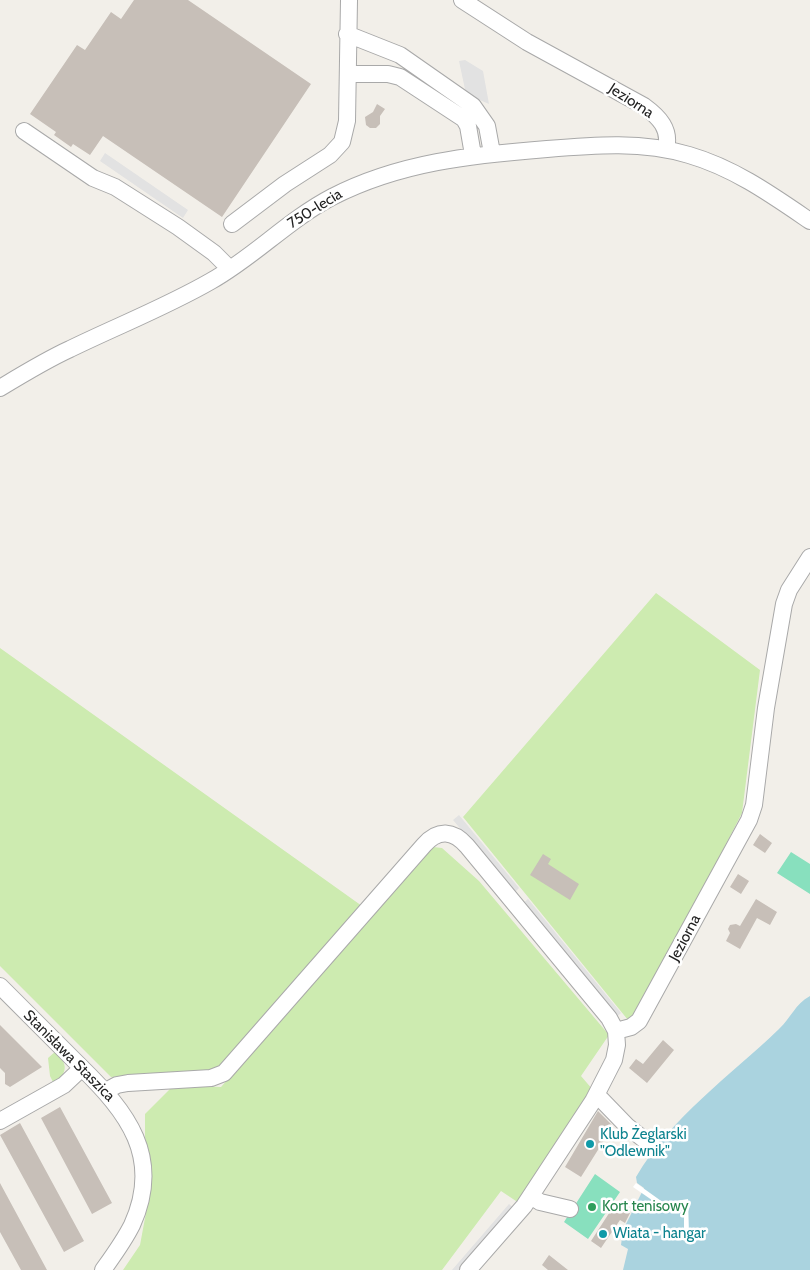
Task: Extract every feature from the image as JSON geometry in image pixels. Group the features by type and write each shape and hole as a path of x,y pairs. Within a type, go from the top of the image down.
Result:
{"street":[{"path":"232,224 336,150 345,133 349,0"},
{"name":"Jeziorna","path":"462,0 527,42 644,106 666,128 668,139 666,149"},
{"path":"347,34 400,55 473,106 487,126 492,154"},
{"path":"348,74 388,74 408,81 464,119 468,126 473,155"},
{"path":"24,132 94,178 114,187 178,227 214,253 230,269"},
{"name":"750-lecia","path":"0,388 70,349 188,293 230,269 318,205 351,188 404,168 473,155 609,145 666,149"},
{"path":"666,149 701,159 738,175 810,221"},
{"name":"Jeziorna","path":"616,1032 631,1028 639,1021 752,812 767,700 784,604 789,590 810,558"},
{"path":"106,1091 122,1084 210,1078 224,1073 424,845 433,836 446,832 458,837 473,852 609,1018 616,1032 616,1053 597,1094 519,1212 468,1270"},
{"name":"Stanisława Staszica","path":"0,986 106,1091 119,1108 134,1134 140,1152 142,1176 139,1204 132,1224 103,1270"},
{"path":"0,1121 64,1085 82,1068"},
{"path":"597,1094 627,1126 656,1149"},
{"path":"530,1196 540,1202 570,1209"}],"green space":[{"path":"656,593 760,670 742,813 637,1017 628,1020 463,817"},
{"path":"0,648 362,906 221,1069 111,1077 0,966"},
{"path":"433,847 442,848 479,881 609,1035 581,1076 593,1090 519,1203 501,1191 442,1270 123,1270 140,1245 148,1202 151,1175 145,1137 145,1114 174,1085 221,1087"},
{"path":"791,852 810,864 810,894 777,873"},
{"path":"56,1051 63,1060 65,1068 62,1076 54,1084 50,1076 48,1058"},
{"name":"Kort tenisowy","path":"595,1174 620,1192 588,1239 564,1222"}],"shaded area":[{"path":"465,60 483,71 489,104 466,94 459,61"},
{"path":"105,153 188,210 183,218 100,161"},
{"path":"459,815 519,888 514,893 453,820"},
{"path":"528,899 621,1013 615,1018 522,904"},
{"path":"509,1204 516,1210 464,1270 452,1270"}],"water":[{"path":"810,996 810,1270 623,1270 628,1249 621,1245 623,1230 644,1188 637,1183 636,1177 650,1155 666,1135 702,1098 760,1047 783,1025 797,1007"}],"pier":[{"path":"636,1183 664,1203 688,1199 689,1234 684,1234 684,1204 662,1207 633,1187"}],"building":[{"path":"134,0 188,0 311,84 222,217 103,136 90,155 73,144 71,147 54,135 56,132 30,114 77,45 85,50 111,12 121,19"},
{"path":"377,104 385,109 380,116 380,124 376,128 370,128 366,125 365,117 373,112"},
{"path":"760,834 772,843 765,853 753,845"},
{"path":"543,854 551,859 548,864 579,884 570,900 530,875"},
{"path":"738,874 749,881 741,894 730,887"},
{"path":"756,899 777,912 770,925 757,918 740,949 726,941 730,933 728,929 730,925 736,924 740,926"},
{"path":"0,1025 42,1067 10,1087 5,1084 5,1073 0,1068"},
{"path":"663,1040 674,1050 647,1083 629,1068 636,1059 643,1064"},
{"path":"60,1107 112,1203 92,1214 41,1118"},
{"name":"Klub Żeglarski \"Odlewnik\"","path":"598,1111 613,1126 581,1177 565,1167"},
{"path":"20,1123 84,1241 64,1252 0,1135"},
{"path":"0,1183 47,1270 21,1270 0,1232"},
{"name":"Wiata - hangar","path":"615,1204 630,1213 625,1223 620,1220 601,1248 591,1241"},
{"path":"549,1255 568,1270 548,1270 542,1265"}],"place":[{"name":"Klub Żeglarski \"Odlewnik\"","path":"590,1144"},
{"name":"Kort tenisowy","path":"592,1207"},
{"name":"Wiata - hangar","path":"603,1234"}]}
